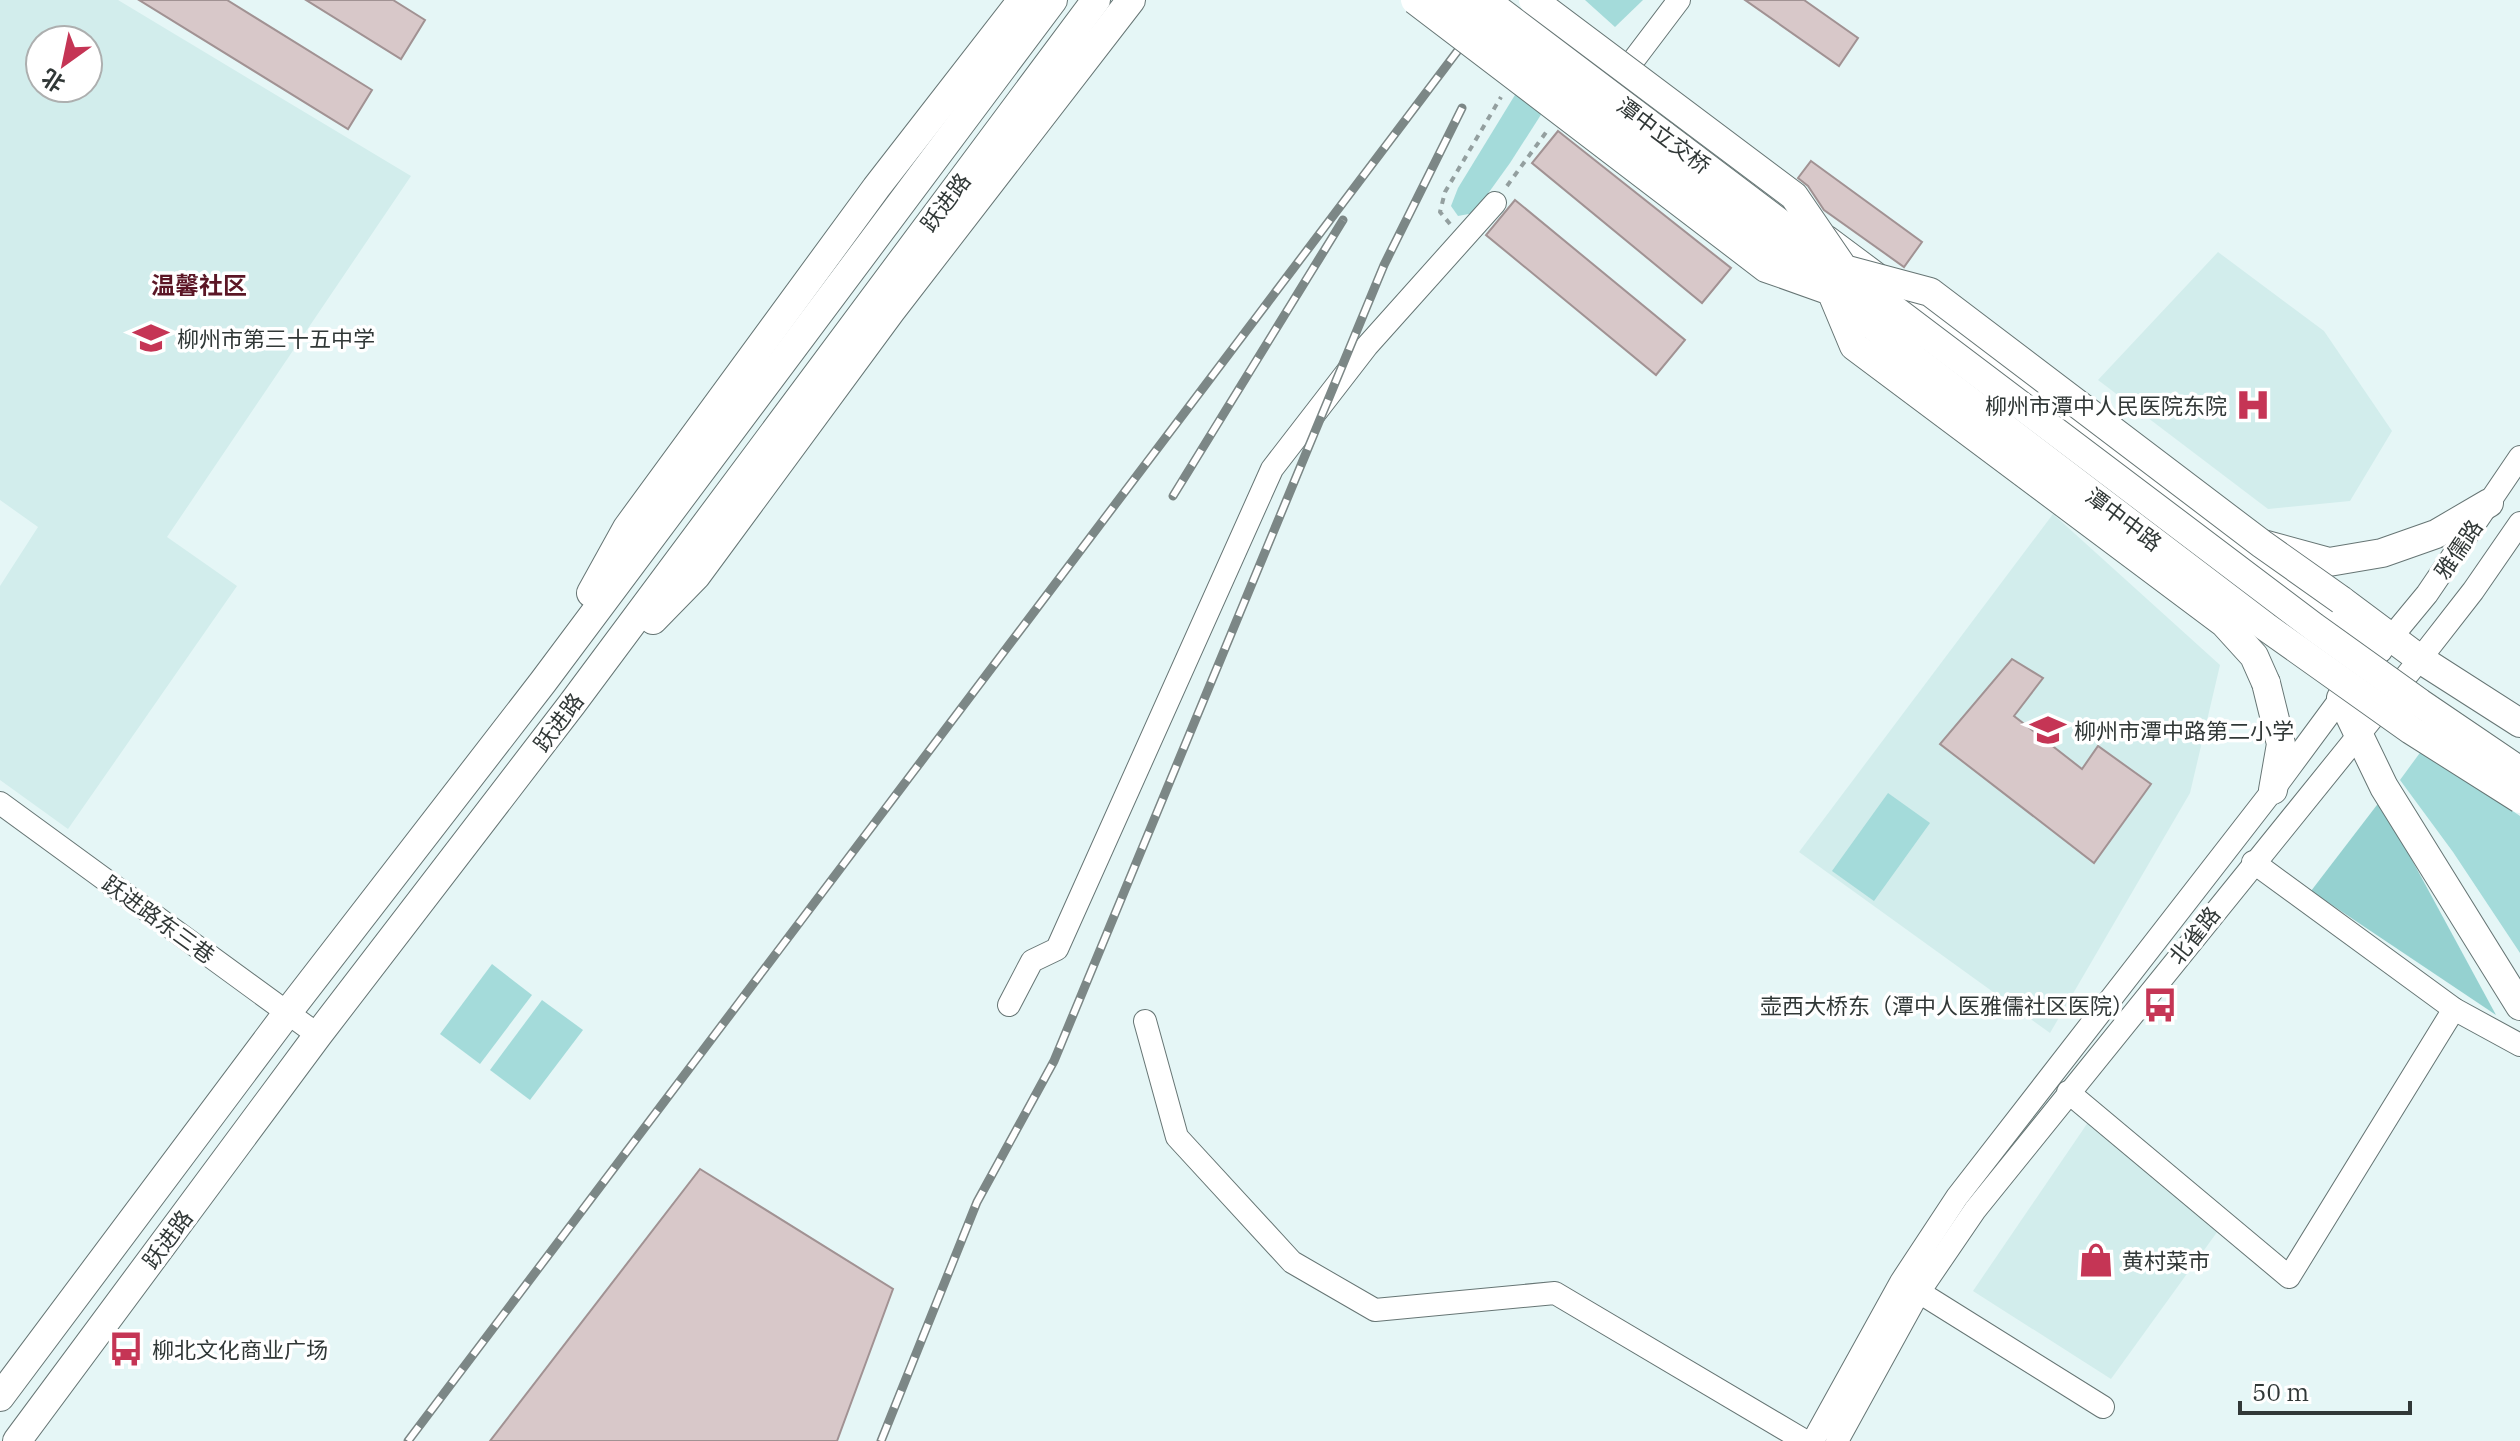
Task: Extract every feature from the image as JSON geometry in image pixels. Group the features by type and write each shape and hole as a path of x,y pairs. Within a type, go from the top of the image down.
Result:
{"main road":[{"path":"543,682 627,528 876,188 1022,0"},
{"name":"跃进路","path":"0,1397 288,1012 543,682 1053,0"},
{"name":"跃进路","path":"17,1441 318,1035 572,704 1096,0"},
{"path":"572,704 696,576 891,311 1131,0"},
{"path":"1415,0 1766,268 1930,292 2262,544 2341,600 2386,644 2420,659 2520,723"},
{"name":"潭中立交桥","path":"1450,0 1742,220"},
{"name":"潭中立交桥","path":"1485,0 1837,280"},
{"path":"1533,0 1794,196 1837,280 1854,346 2224,623 2254,656 2266,683 2281,744 2273,790"},
{"name":"潭中中路","path":"1742,220 1837,280 2314,627 2520,771"},
{"name":"潭中中路","path":"1837,280 1913,358 2266,627 2411,730 2520,799"},
{"path":"2262,544 2329,562 2382,553 2436,534 2489,503"},
{"path":"2341,698 2384,787 2520,1006"},
{"path":"2359,733 2392,776 2520,971"}],"street":[{"path":"543,682 637,495 1006,0"},
{"path":"1679,0 1590,117 2341,698"},
{"path":"1619,80 1815,228 2386,644"},
{"path":"1009,1005 1032,961 1057,949 1272,469 1367,346 1495,203"},
{"path":"1783,268 1815,228"},
{"name":"雅儒路","path":"2386,644 2427,594 2520,457"},
{"name":"北雀路","path":"1837,1441 1919,1292 1975,1210 2420,659 2473,591 2520,523"},
{"name":"北雀路","path":"1813,1441 1901,1282 1957,1197 2341,698 2386,644"},
{"name":"跃进路东三巷","path":"0,803 318,1035"},
{"path":"2253,862 2454,1009 2520,1045"},
{"path":"2068,1092 2289,1277 2454,1009"},
{"path":"1145,1021 1177,1137 1292,1262 1375,1310 1555,1293 1805,1441"},
{"path":"1919,1292 2103,1407"}],"path":[{"path":"1454,228 1440,212 1445,192 1505,90"},
{"path":"1495,203 1548,129"}],"shaded area":[{"name":"柳州市第三十五中学","path":"0,0 118,0 411,176 167,537 237,586 68,829 0,780 0,586 38,527 0,500"},
{"path":"1585,0 1643,0 1615,27"},
{"path":"1518,90 1544,110 1474,213 1458,216 1451,206 1458,188"},
{"name":"柳州市潭中人民医院东院","path":"2218,252 2324,331 2392,431 2350,501 2268,509 2098,380"},
{"name":"柳州市潭中路第二小学","path":"2053,514 2220,665 2190,793 2050,1033 1799,852"},
{"path":"2422,750 2520,816 2520,953 2453,852 2400,780"},
{"path":"1888,793 1930,823 1874,901 1832,871"},
{"path":"2380,801 2496,1015 2311,891"},
{"path":"492,964 532,995 480,1064 440,1034"},
{"path":"542,1000 583,1030 530,1100 490,1070"},
{"name":"黄村菜市","path":"2093,1115 2220,1228 2111,1379 1973,1291"}],"building":[{"path":"139,0 227,0 372,90 348,129"},
{"path":"306,0 393,0 425,20 401,59"},
{"path":"1745,0 1804,0 1858,38 1839,66"},
{"path":"1558,131 1731,268 1702,303 1532,163"},
{"path":"1811,161 1922,242 1904,267 1824,210 1808,186 1798,178"},
{"path":"1515,200 1685,340 1656,375 1486,235"},
{"path":"2012,659 2043,678 2014,716 2082,769 2098,746 2151,784 2094,863 1940,744"},
{"path":"700,1169 893,1289 837,1441 490,1441"}],"railway":[{"path":"408,1441 1496,0"},
{"path":"881,1441 977,1202 1054,1061 1384,265 1462,108"},
{"path":"1173,496 1343,220"}],"place":[{"name":"柳州市第三十五中学","path":"151,338"},
{"name":"柳州市潭中人民医院东院","path":"2253,405"},
{"name":"柳州市潭中路第二小学","path":"2048,730"},
{"name":"壶西大桥东（潭中人医雅儒社区医院）","path":"2160,1005"},
{"name":"黄村菜市","path":"2096,1260"},
{"name":"柳北文化商业广场","path":"126,1349"}],"district":[{"name":"温馨社区","path":"199,285"}]}
